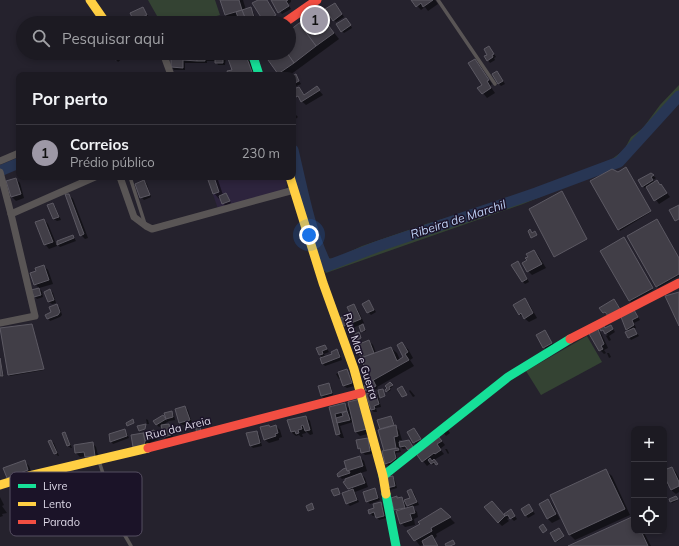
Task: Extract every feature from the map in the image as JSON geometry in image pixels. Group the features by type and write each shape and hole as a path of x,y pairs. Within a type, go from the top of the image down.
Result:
{"street":[{"path":"90,0 101,16"},
{"path":"294,16 316,0"},
{"path":"166,60 170,72"},
{"path":"254,60 258,72"},
{"path":"0,161 16,154"},
{"path":"0,172 35,316 0,323"},
{"path":"11,214 88,180"},
{"path":"121,180 134,217 152,229 294,190"},
{"name":"Rua Mar e Guerra","path":"291,180 323,283 354,369 361,393 383,476 396,546"},
{"path":"383,476 508,377 565,342 679,283"},
{"name":"Rua da Areia","path":"46,472 247,423 361,393"},
{"name":"Rua da Areia","path":"0,486 10,483"}],"lane":[{"path":"438,0 495,84"},
{"path":"131,180 146,226"},
{"path":"99,460 103,472"},
{"path":"125,536 131,546"}],"shaded area":[{"path":"208,180 286,180 286,187 283,190 218,209"}],"green space":[{"path":"148,0 215,0 220,15 217,16 157,16"},
{"path":"679,85 679,102 626,161 617,167 523,204 326,273 320,262 327,258 334,259 362,246 426,224 486,206 564,179 612,159 624,150 631,137 643,128 660,105"},
{"path":"587,336 602,362 541,395 526,371"}],"building":[{"path":"220,0 239,0 242,10 225,15"},
{"path":"258,0 267,0 276,15 260,16 252,3"},
{"path":"271,0 288,0 286,1 289,6 278,13"},
{"path":"411,0 433,0 423,7 421,3 416,7"},
{"path":"335,3 342,14 333,21 325,9"},
{"path":"143,7 147,15 132,16 130,13"},
{"path":"251,7 254,16 244,16 242,10"},
{"path":"242,10 244,16 237,16 236,12"},
{"path":"317,10 334,33 316,46 299,23"},
{"path":"346,18 351,25 341,32 336,24"},
{"path":"299,23 316,46 294,63 292,60 296,60 296,25"},
{"path":"489,46 494,54 492,55 493,57 487,61 484,56 487,55 484,49"},
{"path":"475,59 489,80 487,81 491,88 482,94 477,88 482,85 468,63"},
{"path":"171,60 183,60 183,68 171,67"},
{"path":"215,60 223,60 223,63 215,63"},
{"path":"228,60 248,60 252,72 227,71 232,70"},
{"path":"268,60 292,60 294,63 281,72 277,72"},
{"path":"497,71 503,81 498,84 492,74"},
{"path":"296,74 299,81 296,82"},
{"path":"317,86 320,90 301,102 298,96 296,97 296,88 299,87 304,95"},
{"path":"626,167 651,211 618,230 590,181 612,169 618,172"},
{"path":"651,173 654,175 651,177 653,180 642,187 638,180"},
{"path":"16,178 21,194 11,197 6,181"},
{"path":"144,180 150,195 140,198 135,184"},
{"path":"208,180 215,180 219,192 213,194"},
{"path":"657,180 667,193 654,201 646,187"},
{"path":"562,191 587,239 554,257 529,209"},
{"path":"226,193 230,201 222,204 219,196"},
{"path":"65,194 69,194 84,234 80,236"},
{"path":"53,203 59,217 53,219 47,205"},
{"path":"679,205 679,219 675,221 669,210"},
{"path":"44,219 53,242 44,245 35,222"},
{"path":"657,219 679,258 679,274 656,287 627,236"},
{"path":"530,229 532,233 535,231 537,235 531,238 528,231"},
{"path":"73,235 74,238 57,245 57,241"},
{"path":"624,237 653,288 629,301 600,251"},
{"path":"534,250 542,264 527,272 522,263 527,260 525,258 528,257 526,254"},
{"path":"518,261 527,279 522,282 511,265"},
{"path":"44,265 49,280 34,285 30,273 36,271 35,268"},
{"path":"39,288 41,295 34,297 31,290"},
{"path":"50,289 54,300 48,302 44,292"},
{"path":"679,292 679,326 665,296"},
{"path":"525,298 533,313 524,319 521,313 519,315 513,305"},
{"path":"614,299 620,309 608,316 599,308"},
{"path":"369,300 374,310 367,313 362,304"},
{"path":"57,304 60,312 58,315 47,319 45,315 51,312 49,307"},
{"path":"354,304 361,319 344,326 340,318 350,313 347,307"},
{"path":"634,310 638,317 632,320 634,325 626,330 621,317"},
{"path":"32,324 44,369 8,375 0,328"},
{"path":"363,324 365,330 361,332 359,326"},
{"path":"603,324 605,328 611,325 613,329 605,334 598,326"},
{"path":"597,327 604,344 601,346 603,349 599,351 588,332"},
{"path":"634,328 637,334 628,338 625,332"},
{"path":"545,330 552,343 543,348 536,335"},
{"path":"359,332 361,338 357,340 355,334"},
{"path":"369,340 374,353 361,358 357,345"},
{"path":"402,342 408,352 405,354 409,360 370,382 361,358 391,347 397,361 403,357 397,345"},
{"path":"325,345 327,349 322,351 323,354 319,355 316,348"},
{"path":"337,349 340,357 322,364 320,358 332,354 331,352"},
{"path":"0,358 3,376 0,376"},
{"path":"347,369 352,383 343,386 338,372"},
{"path":"373,380 376,386 366,391 364,386"},
{"path":"390,382 393,385 389,387 390,389 386,392 385,390 387,388 385,386"},
{"path":"329,383 332,393 321,396 318,386"},
{"path":"402,386 407,395 402,397 397,389"},
{"path":"383,389 385,396 380,398 378,390"},
{"path":"375,391 379,404 374,406 375,409 371,410 366,394"},
{"path":"360,399 367,429 355,432 348,402"},
{"path":"345,403 347,411 335,414 340,434 336,435 329,407"},
{"path":"185,406 190,420 179,423 175,409"},
{"path":"172,411 173,417 166,419 164,413"},
{"path":"347,411 350,420 337,423 336,418 343,416 342,413"},
{"path":"163,415 166,419 156,425 153,421"},
{"path":"306,416 310,430 305,431 303,425 301,426 302,429 298,430 299,433 296,434 295,431 291,432 287,420"},
{"path":"391,416 394,425 380,429 377,420"},
{"path":"133,419 134,423 127,426 126,423"},
{"path":"199,421 201,432 197,433 194,423"},
{"path":"146,424 145,429 139,431 137,426"},
{"path":"169,424 171,435 164,437 161,425"},
{"path":"269,425 270,427 276,425 278,433 275,434 276,436 264,440 260,427"},
{"path":"396,425 398,436 394,437 396,448 384,451 378,430"},
{"path":"414,428 421,439 413,443 407,432"},
{"path":"125,429 127,436 110,442 109,434"},
{"path":"154,430 156,436 145,441 143,433"},
{"path":"257,431 260,443 250,446 246,433"},
{"path":"65,432 70,445 67,446 62,433"},
{"path":"143,433 145,441 144,445 133,447 131,435"},
{"path":"437,435 442,441 437,444 441,450 435,454 434,453 422,462 415,452"},
{"path":"368,438 370,451 361,453 360,448 358,449 356,440"},
{"path":"51,440 57,453 54,454 48,441"},
{"path":"409,440 413,447 408,450 405,446 400,447 399,442"},
{"path":"93,442 95,456 85,457 84,452 75,453 74,445"},
{"path":"398,448 399,450 394,451 396,458 385,464 382,451"},
{"path":"360,456 363,466 347,471 344,461"},
{"path":"430,458 432,461 434,459 438,464 436,465 434,462 431,464 428,460"},
{"path":"25,460 28,470 23,472 10,472 10,477 7,478 3,468"},
{"path":"672,467 679,482 679,486 671,490 667,482 667,469"},
{"path":"346,468 350,473 338,477 337,474"},
{"path":"606,469 625,509 569,535 550,495"},
{"path":"361,473 365,483 348,489 343,482 345,479"},
{"path":"393,476 395,486 387,488 388,477"},
{"path":"338,488 340,494 334,496 331,490"},
{"path":"375,488 378,498 366,502 363,492"},
{"path":"353,489 357,500 346,504 342,493"},
{"path":"411,489 417,502 407,506 404,500 410,498 407,491"},
{"path":"397,496 397,498 402,497 405,508 394,510 391,498"},
{"path":"676,496 678,499 670,502 669,499"},
{"path":"548,499 556,514 547,519 539,504"},
{"path":"492,501 505,516 498,523 484,507"},
{"path":"381,502 384,516 376,518 374,512 369,514 368,510 374,508 373,504"},
{"path":"312,503 314,509 308,511 306,506"},
{"path":"529,504 533,511 525,516 521,509"},
{"path":"413,506 415,513 410,514 412,520 400,524 396,511"},
{"path":"441,508 451,517 431,528 432,531 414,541 407,531 420,524 418,522"},
{"path":"511,509 515,516 510,519 508,515 505,516 504,514"},
{"path":"631,517 631,534 642,534 648,546 568,546"},
{"path":"543,524 547,530 543,533 539,527"},
{"path":"559,528 564,536 555,542 550,533"},
{"path":"432,535 438,546 424,546 422,541"},
{"path":"453,540 455,544 446,546 445,544"}],"waterway":[{"name":"Ribeira de Marchil","path":"296,163 311,225 327,266 379,246 536,193 619,162 679,96"},
{"path":"0,171 16,164"}],"traffic: fast":[{"path":"254,60 258,72"},
{"path":"383,476 508,377 570,339"},
{"path":"386,494 396,546"}],"traffic: slow":[{"path":"90,0 101,16"},
{"path":"291,180 323,283 354,369 383,476 386,494"},
{"path":"46,472 148,448"},
{"path":"0,485 10,482"}],"traffic: jam":[{"path":"294,16 317,0"},
{"path":"570,339 679,283"},
{"path":"148,448 361,393"}],"place":[{"name":"Correios","path":"315,20"}]}
